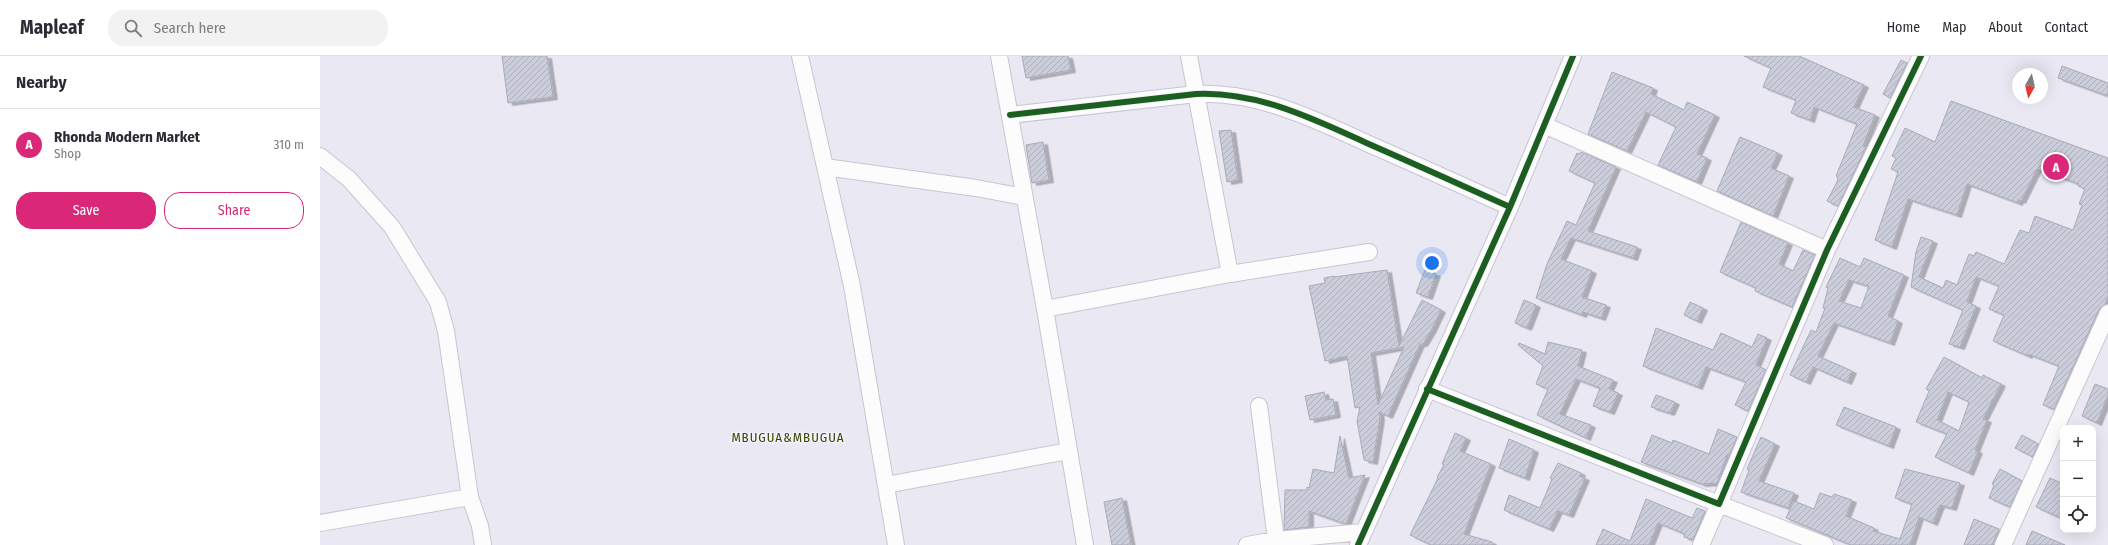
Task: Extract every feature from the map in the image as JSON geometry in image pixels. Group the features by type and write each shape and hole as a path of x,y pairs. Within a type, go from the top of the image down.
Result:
{"street":[{"path":"800,56 852,286 896,545"},
{"path":"999,56 1045,309 1085,545"},
{"path":"1189,56 1230,274"},
{"path":"1247,545 1276,540 1360,539 1510,206 1573,56"},
{"path":"1701,545 1826,250 1921,56"},
{"path":"1010,115 1196,94 1245,97 1314,120 1510,206"},
{"path":"1544,125 1826,250"},
{"path":"320,156 349,179 392,227 438,302 446,330 470,497 480,526 483,545"},
{"path":"825,167 976,188 1024,197"},
{"path":"1045,309 1230,274 1369,252"},
{"path":"2003,545 2108,313"},
{"path":"1427,389 1825,545"},
{"path":"1259,406 1276,540"},
{"path":"886,485 1068,451"},
{"path":"320,523 470,497"}],"building":[{"path":"502,56 547,56 553,97 508,103"},
{"path":"1022,56 1068,56 1071,70 1026,78"},
{"path":"1744,56 1799,56 1864,85 1854,107 1875,115 1863,146 1866,147 1838,206 1827,201 1837,182 1838,177 1836,176 1857,124 1814,107 1810,120 1791,113 1796,100 1763,87 1771,68"},
{"path":"1901,60 1907,63 1890,98 1883,94"},
{"path":"2062,66 2108,83 2108,96 2058,78"},
{"path":"1612,72 1653,88 1651,94 1684,110 1687,102 1715,115 1697,154 1707,158 1697,182 1658,165 1676,127 1646,112 1627,151 1588,134"},
{"path":"1951,101 2108,158 2108,297 2105,304 2099,309 2054,409 2043,405 2059,366 2028,354 2028,356 1993,341 2004,315 1989,309 1999,286 1976,277 1967,302 1976,306 1960,347 1949,344 1963,310 1911,287 1916,252 1921,237 1933,241 1919,277 1943,288 1946,280 1957,285 1969,254 1974,256 1976,252 2004,264 2020,230 2029,233 2035,216 2073,230 2082,205 2079,204 2085,189 2078,186 2079,184 2037,169 2021,201 2019,200 2018,203 1967,184 1957,215 1908,199 1892,247 1875,240 1898,172 1891,169 1896,158 1892,156 1905,128 1935,142"},
{"path":"1231,130 1238,180 1227,182 1219,131"},
{"path":"1740,137 1778,153 1771,168 1789,176 1773,216 1717,191"},
{"path":"1043,142 1049,180 1032,183 1026,145"},
{"path":"1581,152 1616,167 1588,231 1637,247 1633,258 1571,238 1561,259 1592,271 1582,297 1606,305 1601,318 1583,312 1582,315 1536,298 1547,264 1567,221 1576,225 1595,183 1569,171 1577,153 1580,154"},
{"path":"1741,222 1788,243 1779,264 1793,271 1803,250 1815,255 1792,307 1755,291 1756,288 1720,272"},
{"path":"1840,258 1860,267 1864,258 1904,275 1888,316 1898,321 1890,343 1834,323 1818,356 1852,371 1847,382 1813,367 1806,382 1790,375 1811,330 1816,332 1825,308 1823,308 1828,288 1826,287","holes":["1849,280 1869,286 1861,308 1839,301"]},
{"path":"1387,270 1399,346 1422,300 1441,310 1423,344 1420,344 1388,416 1379,412 1380,418 1373,462 1364,460 1357,421 1360,407 1355,408 1347,356 1325,361 1309,286 1325,283 1324,278","holes":["1404,347 1378,405 1371,353"]},
{"path":"1425,270 1436,274 1428,297 1416,293"},
{"path":"1524,300 1536,305 1527,328 1515,323"},
{"path":"1690,302 1703,308 1697,321 1684,315"},
{"path":"1656,328 1713,350 1721,333 1752,347 1758,334 1767,338 1756,365 1766,370 1748,411 1735,405 1746,382 1706,367 1698,387 1643,366"},
{"path":"1548,342 1582,350 1578,366 1613,380 1609,389 1618,393 1610,412 1593,406 1600,388 1576,379 1560,414 1591,425 1586,438 1537,415 1548,389 1536,384 1543,366 1518,345 1519,343 1545,354"},
{"path":"1944,357 1982,378 1983,375 2001,384 1983,419 1987,420 1975,450 1978,451 1969,473 1935,457 1947,434 1916,422 1929,391 1926,389","holes":["1948,392 1969,402 1959,431 1937,420"]},
{"path":"2095,384 2108,389 2108,395 2097,423 2082,416"},
{"path":"1324,392 1326,400 1333,399 1336,415 1310,420 1305,396"},
{"path":"1656,395 1675,402 1670,413 1651,407"},
{"path":"1844,407 1896,427 1889,446 1836,425"},
{"path":"1718,429 1737,437 1729,456 1727,455 1717,483 1702,484 1641,462 1652,435 1672,443 1673,440 1709,454"},
{"path":"1455,433 1466,438 1460,451 1491,464 1464,534 1492,542 1492,545 1431,545 1410,535 1444,465 1442,464"},
{"path":"2022,435 2038,444 2033,457 2015,448"},
{"path":"1340,436 1349,478 1365,475 1346,524 1309,511 1309,527 1284,530 1285,490 1306,490 1307,487 1309,488 1313,469 1334,473"},
{"path":"1761,437 1775,444 1759,481 1794,493 1788,508 1741,492 1749,470 1747,469"},
{"path":"1509,439 1534,450 1525,478 1499,468"},
{"path":"1558,463 1581,473 1580,476 1585,478 1569,515 1558,511 1549,529 1504,510 1509,495 1540,508 1552,479 1550,478"},
{"path":"1905,469 1960,483 1952,508 1940,505 1933,523 1919,517 1910,545 1851,545 1786,518 1794,501 1814,509 1820,493 1832,497 1834,494 1852,500 1846,516 1874,528 1873,531 1900,539 1912,504 1895,498"},
{"path":"2000,469 2022,481 2010,507 1989,498 1994,485 1992,484"},
{"path":"2050,478 2060,483 2060,518 2036,507"},
{"path":"1122,498 1131,545 1112,545 1104,502"},
{"path":"1646,499 1692,518 1697,508 1705,511 1693,540 1684,537 1685,534 1658,523 1649,545 1596,545 1603,529 1630,541"},
{"path":"1974,519 1999,529 1992,545 1964,545"},
{"path":"2032,531 2065,545 2026,545"}],"cycle path":[{"path":"1358,545 1510,207 1573,56"},
{"path":"1427,389 1719,504 1827,250 1921,56"},
{"path":"1010,115 1196,94 1219,94 1242,97 1264,102 1308,117 1510,207"}],"place":[{"name":"Rhonda Modern Market","path":"2056,167"}],"district":[{"name":"MBUGUA&MBUGUA","path":"788,437"}]}
